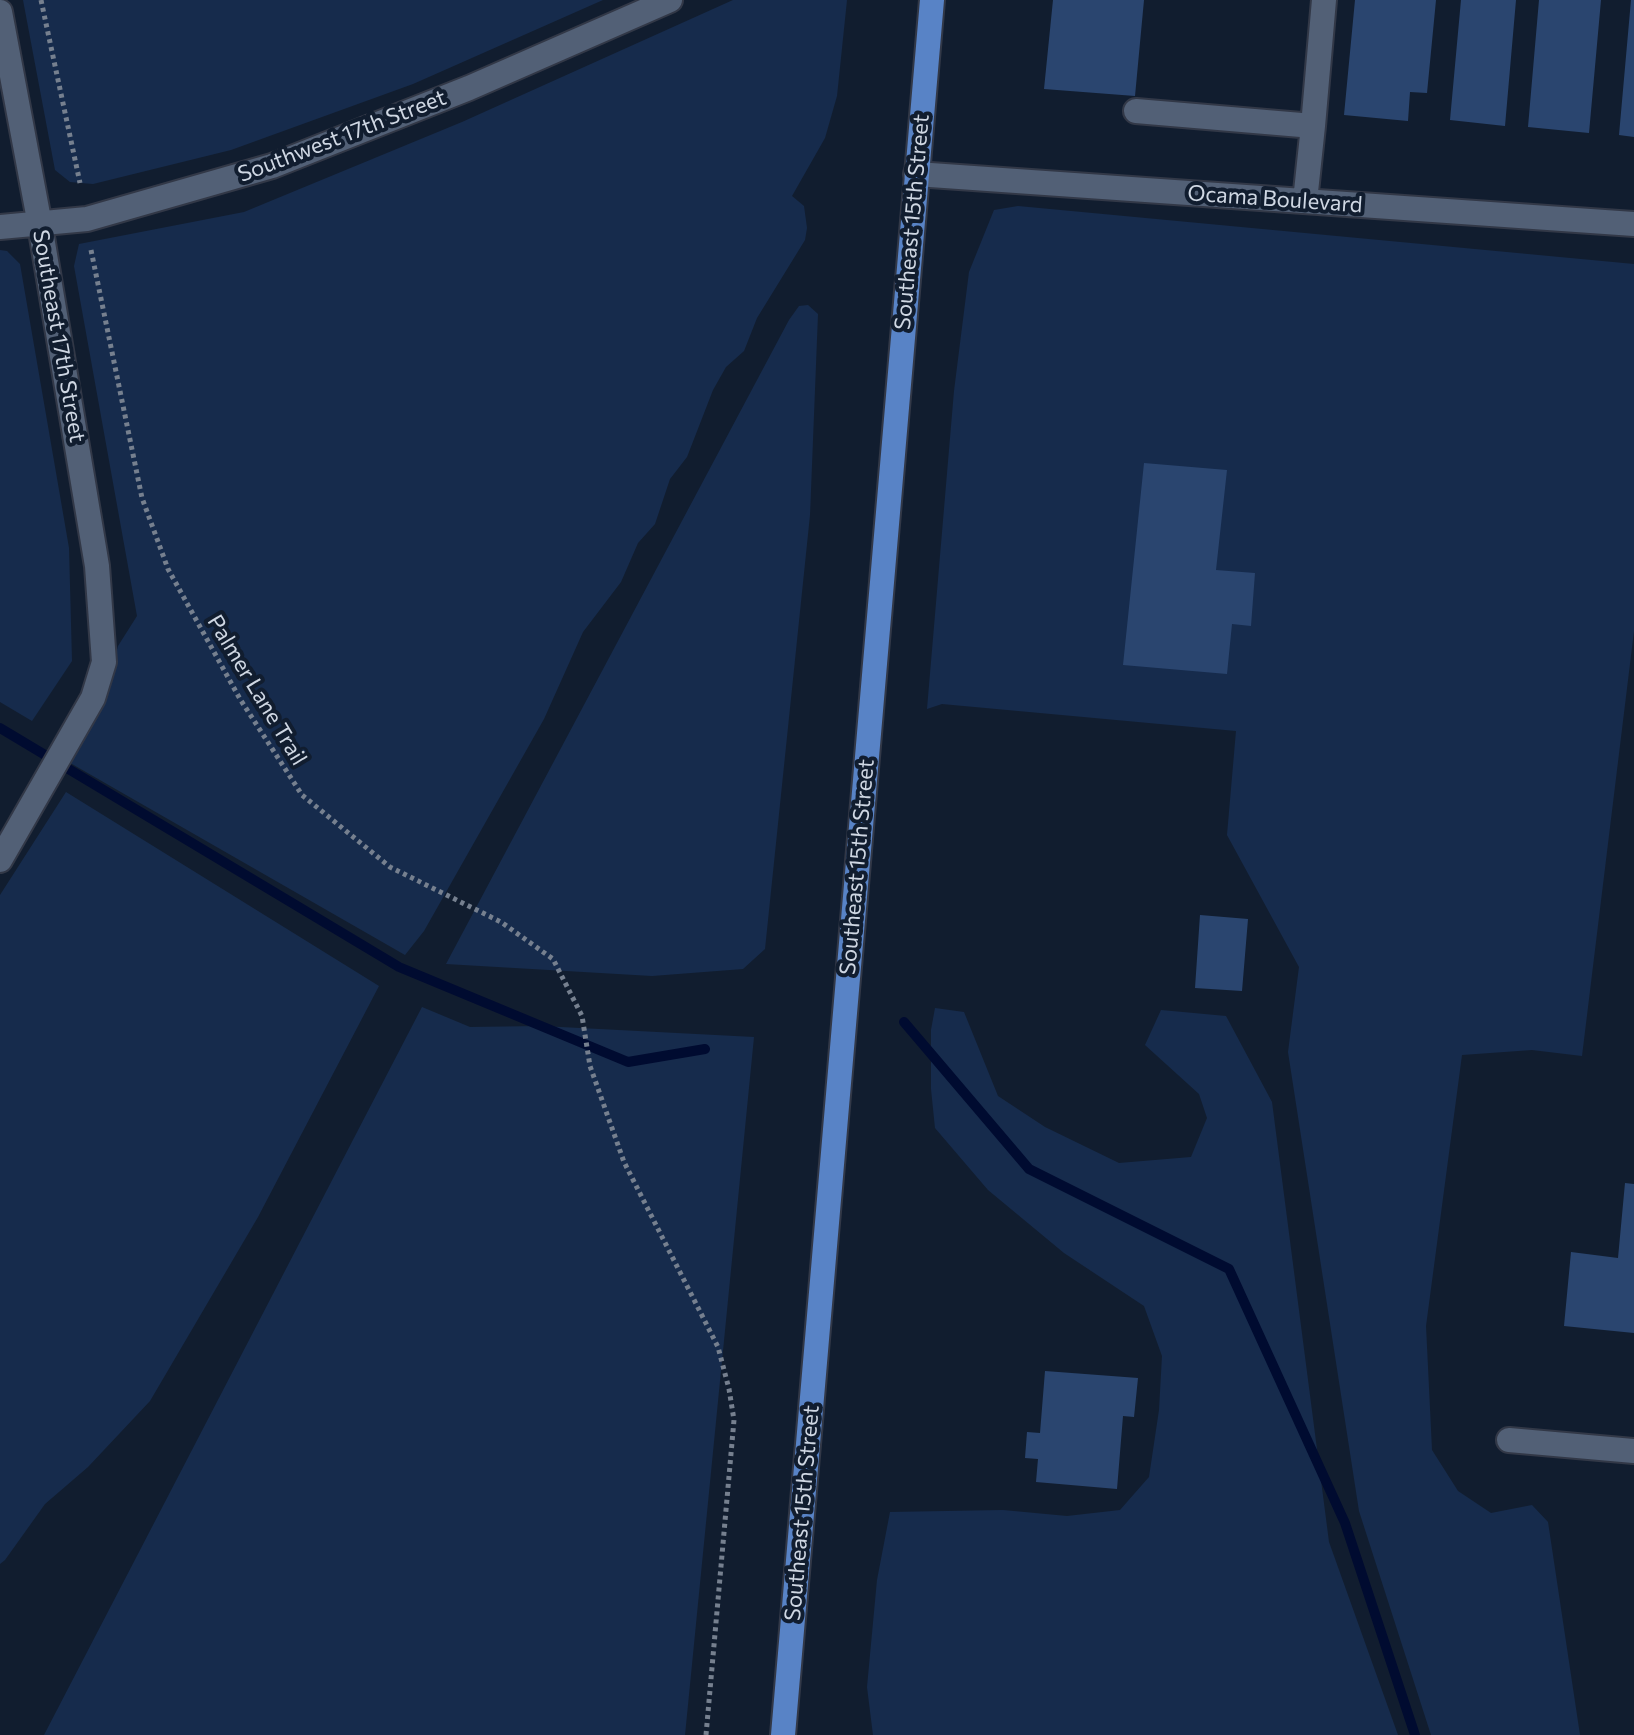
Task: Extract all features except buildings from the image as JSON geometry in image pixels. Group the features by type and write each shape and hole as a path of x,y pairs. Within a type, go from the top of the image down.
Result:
{"main road":[{"name":"Southeast 15th Street","path":"783,1735 932,0"}],"street":[{"name":"Southwest 17th Street","path":"0,227 102,216 272,166 469,88 670,0"},
{"path":"1305,201 1324,0"},
{"name":"Southeast 17th Street","path":"0,12 40,225 97,566 104,662 93,698 0,860"},
{"path":"1136,111 1313,126"},
{"name":"Ocama Boulevard","path":"916,174 1634,224"},
{"path":"1509,1440 1634,1451"}],"path":[{"path":"41,0 80,183"},
{"name":"Palmer Lane Trail","path":"91,250 142,498 168,569 240,699 302,795 390,867 501,922 553,959 582,1016 590,1066 624,1162 718,1347 729,1389 734,1420 706,1735"}],"shaded area":[{"path":"23,0 603,0 413,84 231,150 93,184 70,182 55,170"},
{"path":"733,0 847,0 837,96 825,138 792,196 804,206 805,240 757,318 744,351 726,367 713,390 687,457 670,479 655,524 638,543 621,582 583,632 544,719 424,931 405,955 65,760 113,665 118,646 137,616 74,266 79,244 244,212 462,122"},
{"path":"1018,206 1634,264 1634,631 1582,1056 1532,1050 1462,1055 1426,1326 1432,1450 1458,1491 1491,1513 1532,1505 1548,1522 1580,1735 1431,1735 1359,1511 1288,1052 1299,967 1227,835 1236,731 942,704 927,709 954,391 969,272 994,210"},
{"path":"0,250 7,251 20,264 69,548 72,661 32,721 0,702"},
{"path":"808,305 818,314 810,515 765,949 743,969 652,976 446,964 789,320 799,306"},
{"path":"66,792 379,986 258,1217 150,1401 88,1467 45,1504 0,1564 0,895"},
{"path":"422,1007 470,1027 541,1026 754,1037 685,1735 44,1735"},
{"path":"935,1008 964,1012 998,1096 1045,1127 1119,1163 1191,1157 1207,1118 1199,1094 1145,1045 1161,1010 1226,1016 1272,1102 1329,1542 1398,1735 873,1735 867,1687 877,1580 890,1512 1003,1510 1067,1516 1120,1510 1149,1477 1159,1410 1162,1356 1144,1306 1064,1253 988,1190 935,1128 931,1089 931,1030"}],"waterway":[{"path":"0,728 399,967 628,1062 705,1049"},
{"path":"904,1022 1029,1169 1229,1269 1345,1523 1415,1735"}]}
